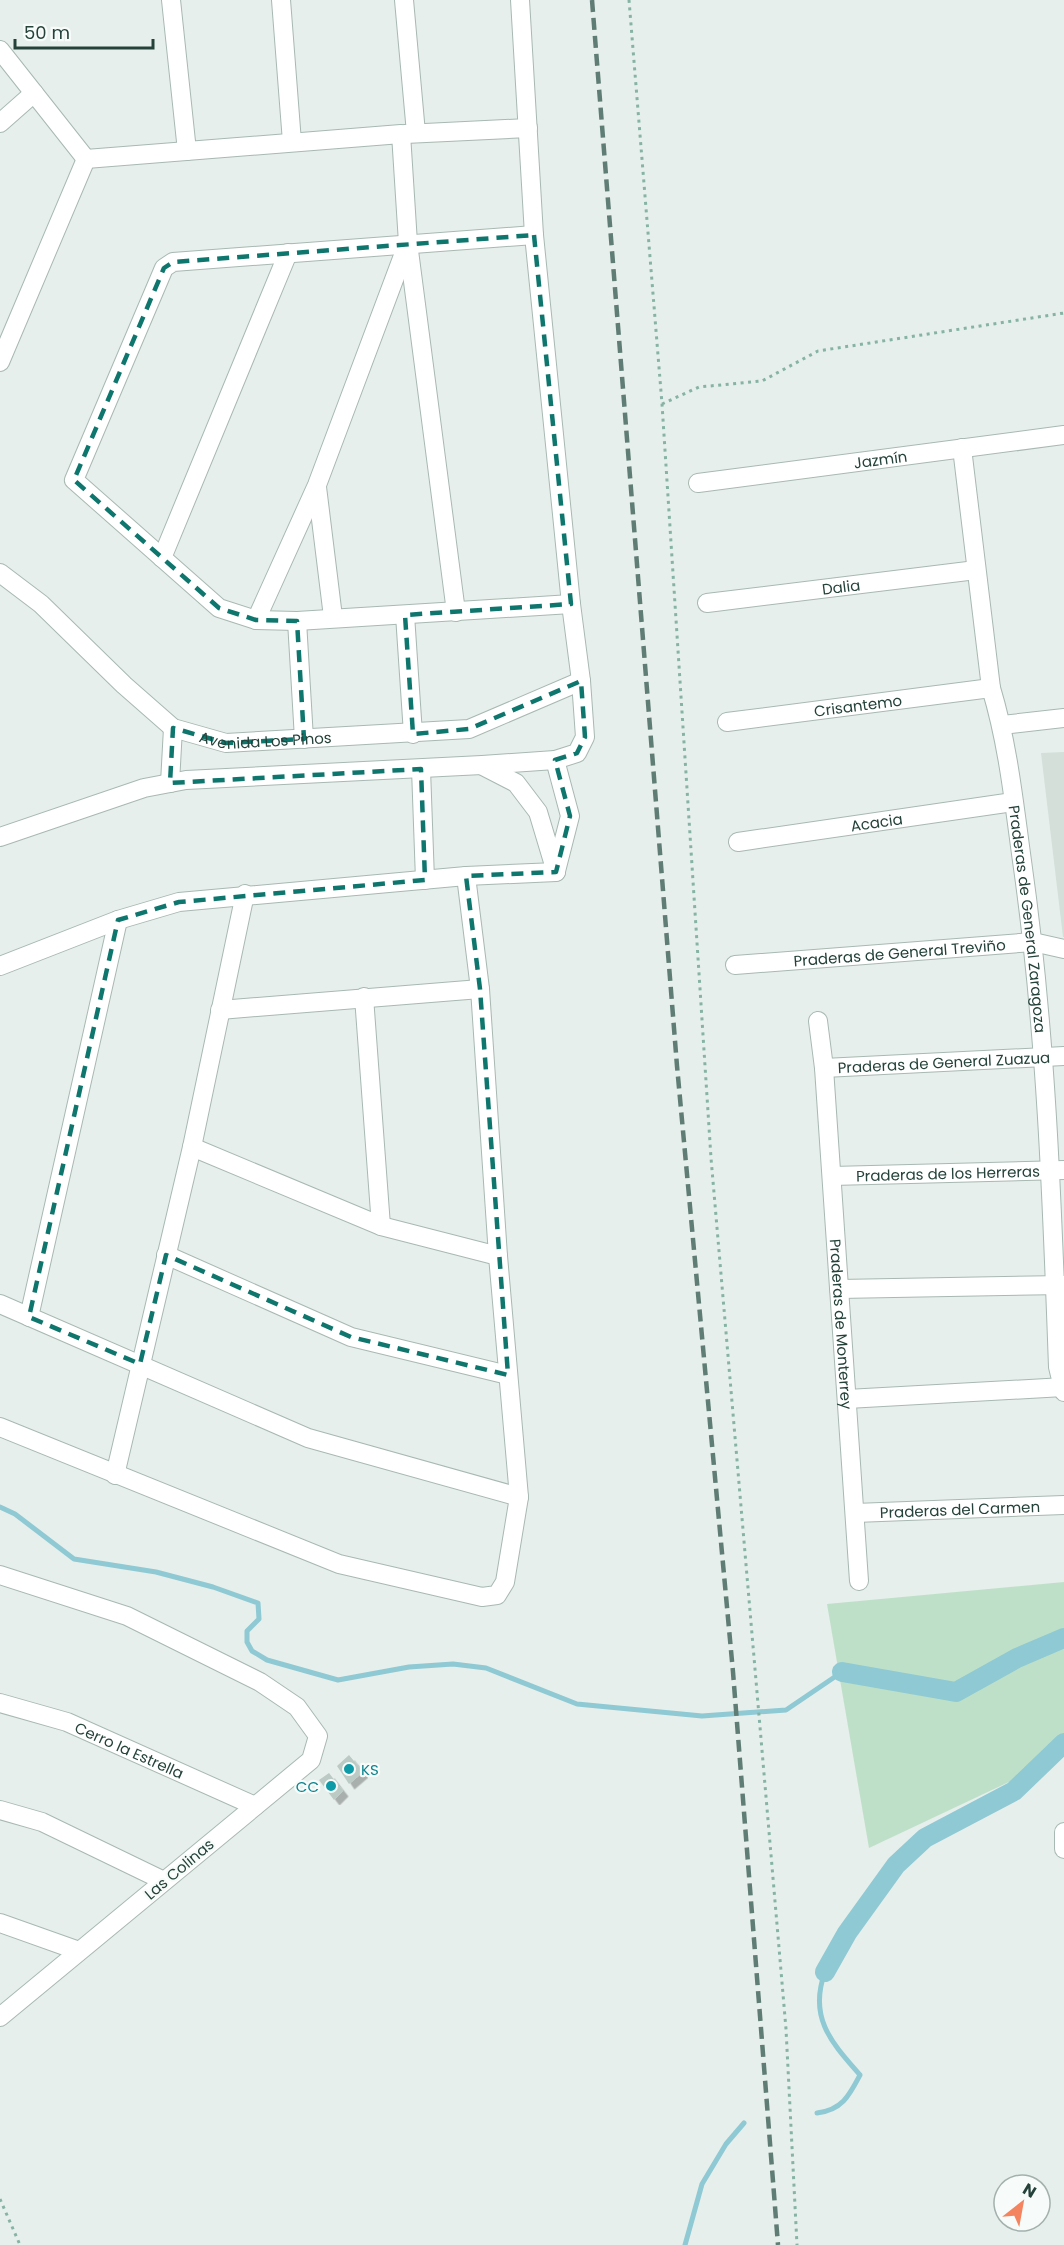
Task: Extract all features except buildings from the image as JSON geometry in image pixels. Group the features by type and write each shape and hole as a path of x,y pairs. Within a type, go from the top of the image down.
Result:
{"street":[{"path":"171,0 187,151"},
{"path":"281,0 292,142"},
{"path":"404,0 408,243 456,612"},
{"path":"0,837 144,788 186,780 555,760 577,753 585,737 581,681 571,604 534,235 520,0"},
{"path":"0,50 86,159"},
{"path":"0,123 34,93"},
{"path":"86,159 292,142 528,128"},
{"path":"0,362 86,159"},
{"path":"534,235 173,262 164,268 74,480 219,608 256,620 297,621 571,604"},
{"path":"256,620 317,485 408,243"},
{"path":"162,558 288,253"},
{"name":"Jazmín","path":"698,483 1064,435"},
{"name":"Praderas de General Zaragoza","path":"962,448 990,688 1002,725 1033,942 1042,1056 1057,1170 1058,1367 1063,1388"},
{"path":"317,485 333,617"},
{"name":"Dalia","path":"707,603 976,570"},
{"name":"Avenida Los Pinos","path":"0,573 41,604 124,685 173,728 226,743 469,729 581,681"},
{"path":"405,615 413,734"},
{"path":"297,621 304,739"},
{"name":"Crisantemo","path":"727,722 990,688"},
{"path":"1002,725 1064,718"},
{"path":"170,783 173,728"},
{"path":"555,760 570,816 556,872"},
{"path":"482,765 516,783 538,812 556,872"},
{"path":"421,769 425,880"},
{"name":"Acacia","path":"738,842 1013,802"},
{"path":"0,966 118,920 179,902 245,894 466,876 556,872"},
{"path":"0,1427 339,1564 482,1597 497,1595 505,1582 519,1497 498,1256 480,989 466,876"},
{"path":"115,1475 192,1147 245,894"},
{"path":"29,1317 118,920"},
{"name":"Praderas de General Treviño","path":"735,965 1033,942 1064,949"},
{"path":"220,1010 480,989"},
{"path":"364,997 381,1226"},
{"name":"Praderas de Monterrey","path":"818,1021 832,1176 859,1581"},
{"name":"Praderas de General Zuazua","path":"824,1068 1064,1056"},
{"path":"192,1147 381,1226 498,1256"},
{"name":"Praderas de los Herreras","path":"832,1176 1057,1170"},
{"path":"166,1255 351,1337 508,1375"},
{"path":"839,1288 1059,1285"},
{"path":"0,1304 308,1438 519,1497"},
{"path":"847,1399 1063,1388"},
{"name":"Praderas del Carmen","path":"855,1513 1064,1505"},
{"name":"Las Colinas","path":"0,1575 127,1616 260,1682 297,1707 318,1736 311,1760 0,2017"},
{"name":"Cerro la Estrella","path":"0,1703 67,1722 255,1806"},
{"path":"0,1810 42,1822 164,1881"},
{"path":"1064,1832 1064,1848"},
{"path":"0,1923 79,1951"}],"path":[{"path":"629,0 662,404 711,1158 786,2029 797,2245"},
{"path":"662,404 699,387 762,381 818,351 1064,313"},
{"path":"0,2199 20,2245"}],"highlighted area":[{"path":"534,235 571,604 405,615 413,734 469,729 581,681 585,737 577,753 555,760 570,816 556,872 466,876 480,989 508,1375 351,1337 166,1255 140,1364 29,1317 118,920 179,902 425,880 421,769 170,783 173,728 226,743 304,739 297,621 256,620 219,608 74,480 164,268 173,262"}],"shaded area":[{"path":"1064,752 1064,937 1063,937 1041,753"}],"green space":[{"path":"1064,1582 1064,1756 869,1848 827,1604"}],"waterway":[{"path":"0,1507 15,1514 74,1559 156,1572 213,1587 258,1603 259,1619 247,1631 247,1642 252,1651 267,1660 338,1680 409,1667 453,1664 486,1668 577,1704 702,1716 786,1710 842,1672"},
{"path":"842,1672 956,1692 1017,1658 1064,1638"},
{"path":"825,1972 847,1933 896,1865 925,1838 1014,1791 1064,1743"},
{"path":"817,2113 833,2109 844,2101 860,2075 832,2040 821,2016 820,1988 825,1972"},
{"path":"685,2245 702,2184 726,2144 744,2123"}],"railway":[{"path":"592,0 677,1066 733,1672 778,2245"}],"place":[{"name":"KS","path":"349,1769"},
{"name":"CC","path":"331,1786"}]}
